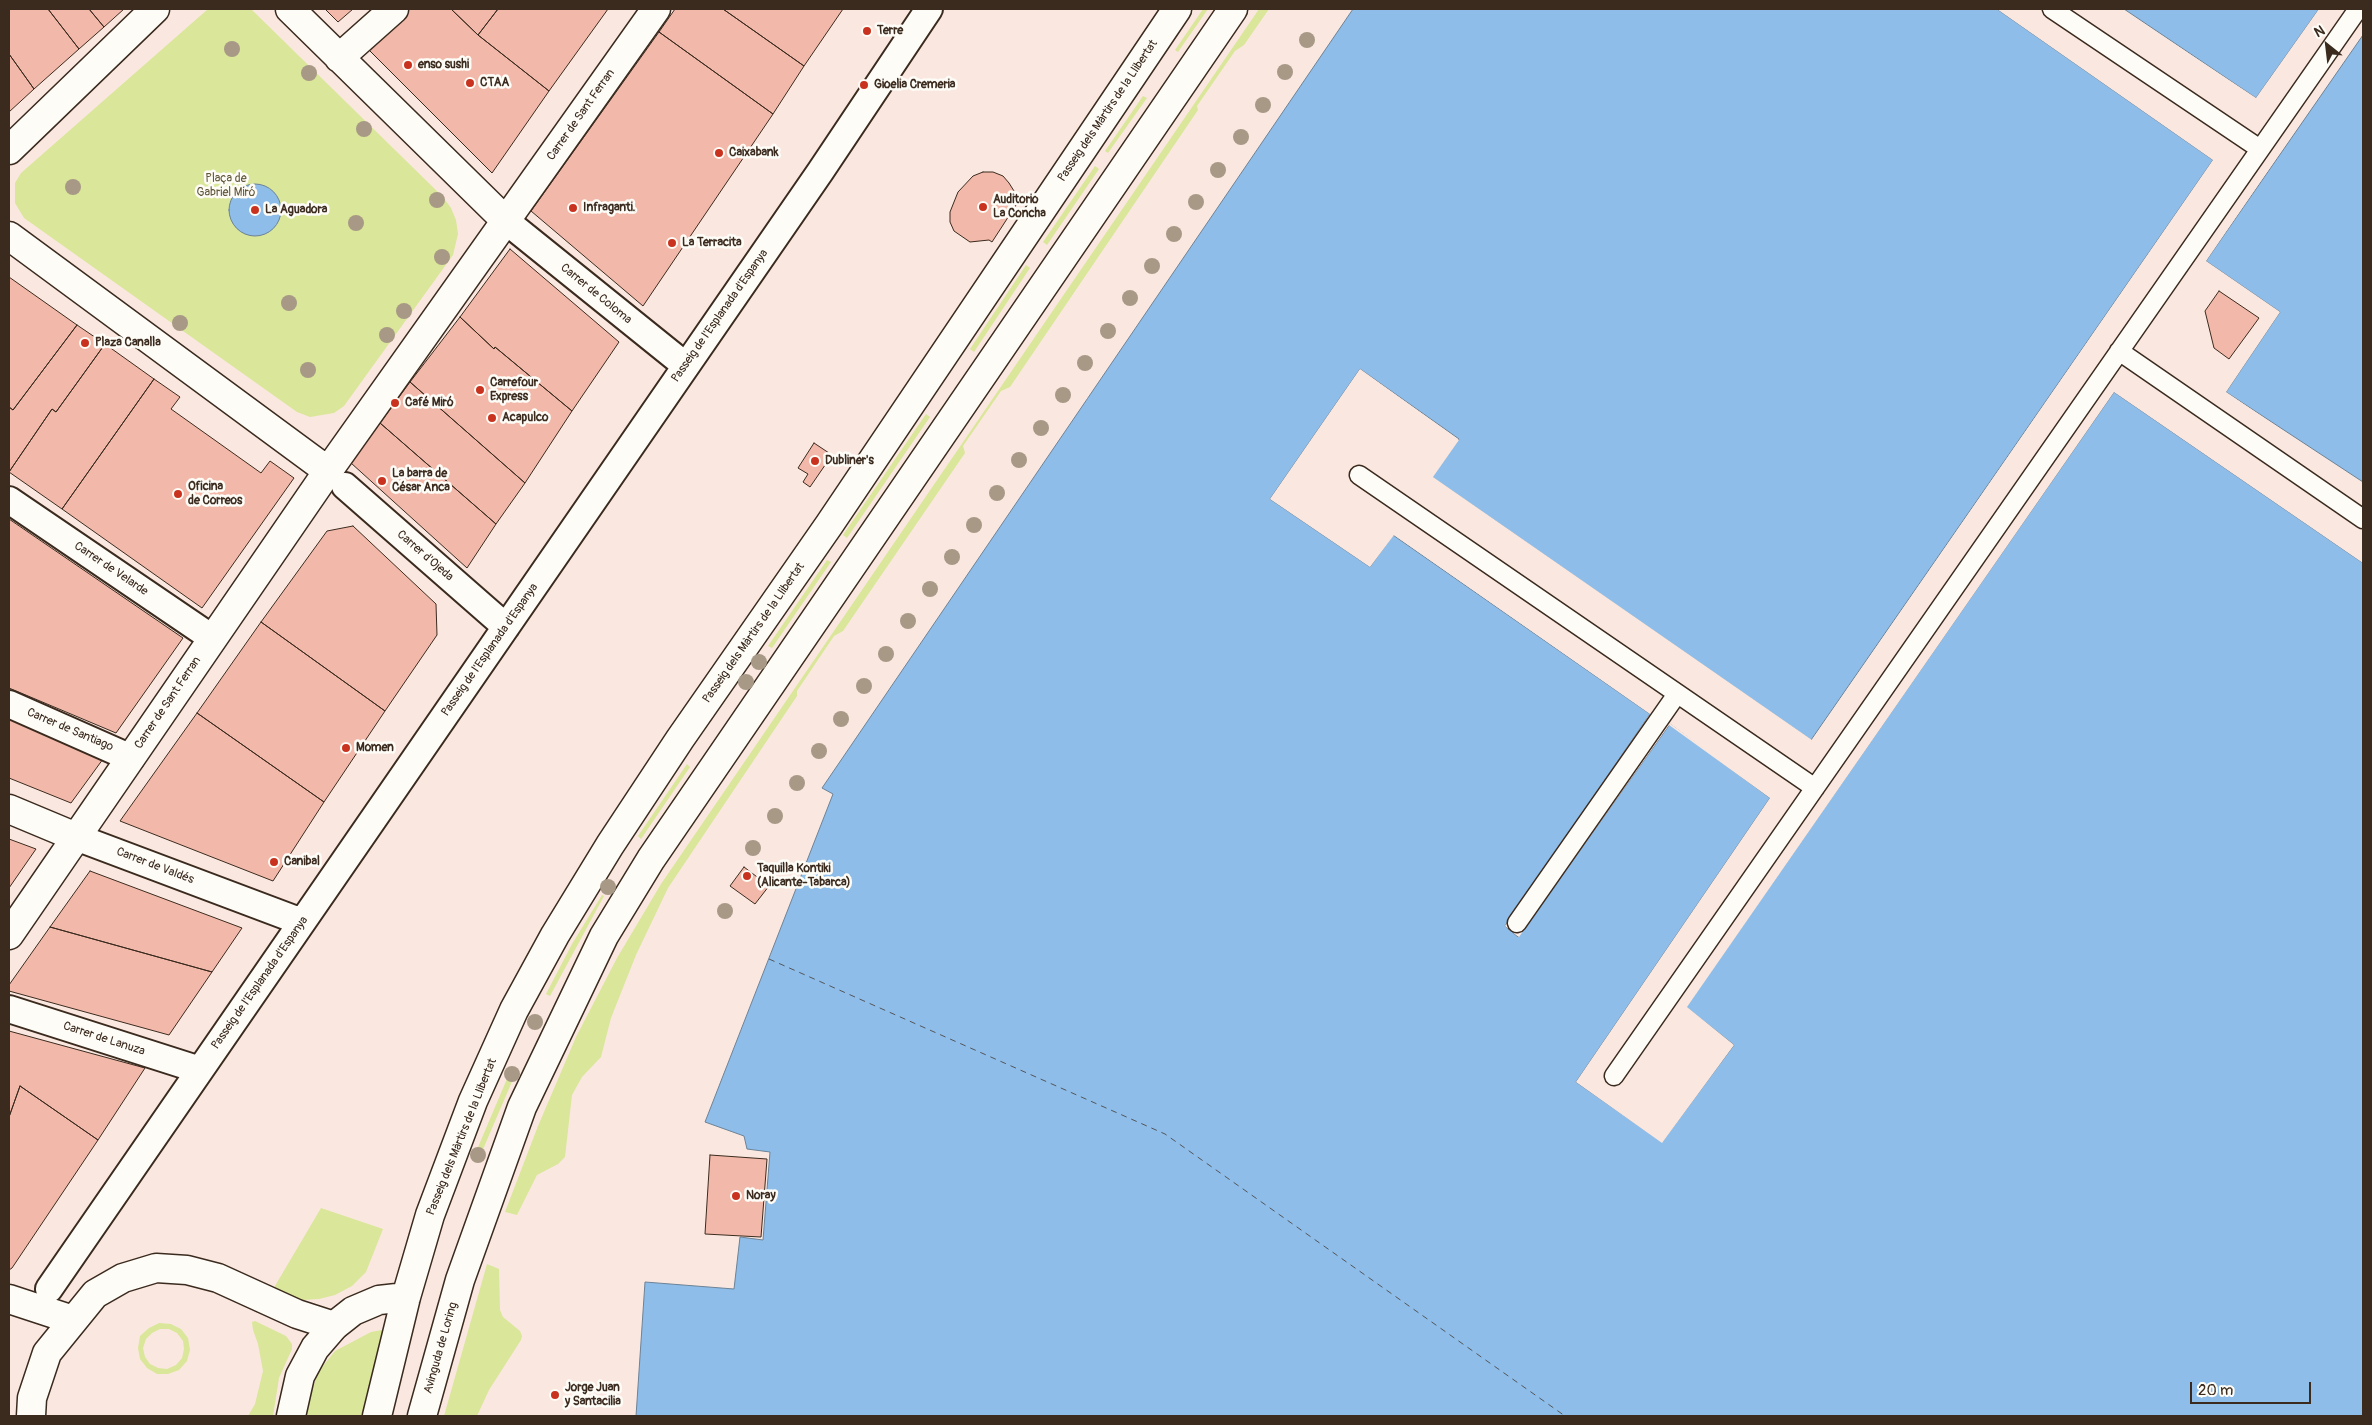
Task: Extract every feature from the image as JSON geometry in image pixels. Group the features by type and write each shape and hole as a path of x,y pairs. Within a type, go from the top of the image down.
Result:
{"main road":[{"path":"9,150 155,9"},
{"path":"9,236 336,479 506,221 290,9"},
{"path":"339,58 394,9"},
{"name":"Carrer de Sant Ferran","path":"506,221 656,9"},
{"name":"Passeig dels Màrtirs de la Llibertat","path":"406,1296 430,1215 474,1101 514,1010 555,934 610,845 680,739 829,526 1177,9"},
{"name":"Avinguda de Loring","path":"422,1416 460,1280 522,1107 604,936 651,859 1233,9"},
{"name":"Carrer de Sant Ferran","path":"9,935 212,638 336,479"},
{"name":"Carrer de Valdés","path":"9,809 76,837"},
{"path":"31,1416 32,1398 47,1353 95,1294 122,1278 156,1268 187,1270 218,1278 297,1314 334,1326"},
{"path":"291,1416 300,1376 315,1348 334,1326 353,1311 379,1300 406,1296 377,1416"},
{"path":"9,1299 73,1320"}],"street":[{"name":"Passeig de l'Esplanada d'Espanya","path":"49,1289 820,172 929,9"},
{"name":"Carrer de Coloma","path":"506,221 686,366"},
{"name":"Carrer d'Ojeda","path":"336,479 506,626"},
{"name":"Carrer de Velarde","path":"9,500 212,638"},
{"name":"Carrer de Santiago","path":"9,704 131,758"},
{"name":"Carrer de Valdés","path":"76,837 302,922"},
{"name":"Carrer de Lanuza","path":"9,1009 200,1070"}],"lane":[{"path":"2052,9 2260,149"},
{"path":"1614,1076 2358,9"},
{"path":"2120,351 2363,519"},
{"path":"1359,475 1815,788"},
{"path":"1517,923 1677,694"}],"green space":[{"name":"Plaça de Gabriel Miró","path":"208,9 251,9 443,197 451,208 456,220 458,234 453,255 344,406 334,413 310,417 297,412 24,218 15,203 15,183 21,173"},
{"path":"1203,9 1208,9 1178,52 1175,50"},
{"path":"1259,9 1269,9 1244,45 1235,51 1197,106 1198,110 1010,387 1001,391 963,446 965,453 843,631 834,636 797,691 797,696 668,888 636,955 611,1018 601,1057 582,1077 572,1095 565,1157 558,1164 537,1175 517,1215 505,1212 538,1126 576,1037 617,958 661,884"},
{"path":"1143,96 1147,98 1108,153 1105,151"},
{"path":"1095,166 1099,169 1047,245 1043,242"},
{"path":"1026,265 1030,268 974,352 970,349"},
{"path":"926,414 930,417 847,538 843,535"},
{"path":"827,560 831,562 772,648 768,646"},
{"path":"687,764 690,767 641,839 638,836"},
{"path":"602,895 604,896 550,996 546,994 572,944"},
{"path":"512,1067 517,1070 478,1161 473,1159"},
{"path":"321,1208 383,1229 366,1272 352,1286 335,1295 319,1299 303,1300 287,1297 272,1291"},
{"path":"487,1264 499,1269 500,1310 503,1317 520,1331 521,1340 489,1390 477,1416 444,1416"},
{"path":"255,1321 286,1336 292,1344 292,1349 279,1378 273,1416 248,1416 255,1404 263,1371 258,1344 253,1330 252,1322"},
{"path":"159,1323 171,1324 181,1329 188,1338 190,1350 187,1361 179,1370 168,1374 157,1374 147,1368 140,1359 138,1348 140,1336 149,1328","holes":["160,1329 169,1329 177,1333 183,1341 182,1358 176,1365 167,1369 158,1368 150,1364 145,1357 143,1348 146,1339 152,1333"]},
{"path":"387,1329 364,1416 307,1416 306,1411 318,1372 335,1351 371,1332"}],"water":[{"path":"1353,9 1997,9 2213,160 1811,740 1432,477 1459,439 1360,369 1270,499 1370,567 1393,535 1650,714 1505,926 1518,937 1670,724 1770,798 1576,1082 1662,1142 1734,1045 1686,1007 2114,392 2363,563 2363,1416 636,1416 645,1282 734,1289 740,1237 763,1240 770,1152 747,1149 744,1136 705,1122 833,794 822,788"},
{"path":"2124,9 2319,9 2256,98"},
{"path":"2363,35 2363,482 2226,392 2280,312 2206,261"},
{"path":"250,184 260,184 274,191 281,205 281,215 274,229 260,236 250,236 240,232 233,225 229,215 229,205 233,195 240,188"}],"pier":[{"path":"1997,9 2001,9 2216,161 1812,742 1431,479 1430,475 1455,440 1361,373 1274,498 1369,563 1392,533 1395,532 1652,712 1508,926 1518,933 1668,722 1772,797 1579,1082 1662,1139 1731,1045 1685,1009 1684,1006 2113,390 2116,390 2363,560 2363,563 2114,392 1687,1007 1734,1045 1662,1143 1576,1082 1770,798 1669,725 1519,937 1505,926 1650,714 1394,535 1370,567 1270,499 1360,369 1459,440 1433,477 1812,740 2213,160"},
{"path":"2122,9 2256,98 2319,9 2321,9 2256,101"},
{"path":"2363,32 2206,261 2280,312 2226,392 2350,476 2224,393 2276,313 2203,261"}],"building":[{"path":"9,9 48,9 79,49 34,89 9,54"},
{"path":"48,9 89,9 104,27 79,49"},
{"path":"89,9 124,9 104,27"},
{"path":"325,9 353,9 338,22"},
{"name":"CTAA","path":"403,9 451,9 478,35 549,91 492,173 363,44"},
{"path":"451,9 498,9 478,35"},
{"path":"498,9 608,9 549,91 478,35"},
{"path":"675,9 723,9 804,66 773,114 659,32"},
{"path":"723,9 843,9 804,66"},
{"path":"659,32 773,114 643,306 531,211"},
{"path":"9,54 34,89 9,112"},
{"name":"Auditorio La Concha","path":"983,172 993,172 1003,176 1014,191 1015,201 1018,202 992,242 989,240 970,242 954,231 950,222 950,212 958,192 973,176"},
{"path":"510,249 619,342 572,411 495,347 494,349 460,317"},
{"path":"9,277 77,325 13,410 9,407"},
{"path":"2219,291 2259,318 2229,359 2214,348 2205,311"},
{"path":"460,317 494,349 495,347 572,411 525,483 410,382"},
{"path":"77,325 105,344 56,412 52,409 9,472 9,407 13,410"},
{"path":"105,344 154,379 62,509 9,472 52,409 56,412"},
{"name":"Oficina de Correos","path":"154,379 180,397 171,409 261,473 270,461 294,478 202,608 62,509"},
{"path":"410,382 525,483 496,524 380,423"},
{"path":"380,423 496,524 467,568 351,463"},
{"path":"814,443 832,455 810,487 803,482 808,474 798,468"},
{"path":"9,519 183,638 116,733 9,688"},
{"path":"353,526 436,604 437,635 385,711 261,622 327,531"},
{"path":"261,622 385,711 324,802 197,713"},
{"path":"197,713 324,802 273,881 120,821"},
{"path":"9,718 103,759 71,803 9,778"},
{"path":"9,839 36,849 9,888"},
{"name":"Taquilla Kontiki (Alicante-Tabarca)","path":"744,867 769,886 755,904 730,886"},
{"path":"90,871 242,928 212,972 50,927"},
{"path":"50,927 212,972 169,1035 9,991 9,985"},
{"path":"9,1031 145,1068 98,1140 20,1086 9,1117"},
{"path":"20,1086 98,1140 9,1270 9,1117"},
{"name":"Noray","path":"710,1155 767,1159 761,1237 705,1234"}],"ferry route":[{"path":"769,959 1165,1134 1565,1416"}],"place":[{"name":"Terre","path":"867,31"},
{"name":"enso sushi","path":"408,65"},
{"name":"CTAA","path":"470,83"},
{"name":"Gioelia Cremeria","path":"864,85"},
{"name":"Caixabank","path":"719,153"},
{"name":"Auditorio La Concha","path":"983,207"},
{"name":"Infraganti.","path":"573,208"},
{"name":"La Aguadora","path":"255,210"},
{"name":"La Terracita","path":"672,243"},
{"name":"Plaza Canalla","path":"85,343"},
{"name":"Carrefour Express","path":"480,390"},
{"name":"Café Miró","path":"395,403"},
{"name":"Acapulco","path":"492,418"},
{"name":"Dubliner's","path":"815,461"},
{"name":"La barra de César Anca","path":"382,481"},
{"name":"Oficina de Correos","path":"178,494"},
{"name":"Momen","path":"346,748"},
{"name":"Canibal","path":"274,862"},
{"name":"Taquilla Kontiki (Alicante-Tabarca)","path":"747,876"},
{"name":"Noray","path":"736,1196"},
{"name":"Jorge Juan y Santacilia","path":"555,1395"}]}
